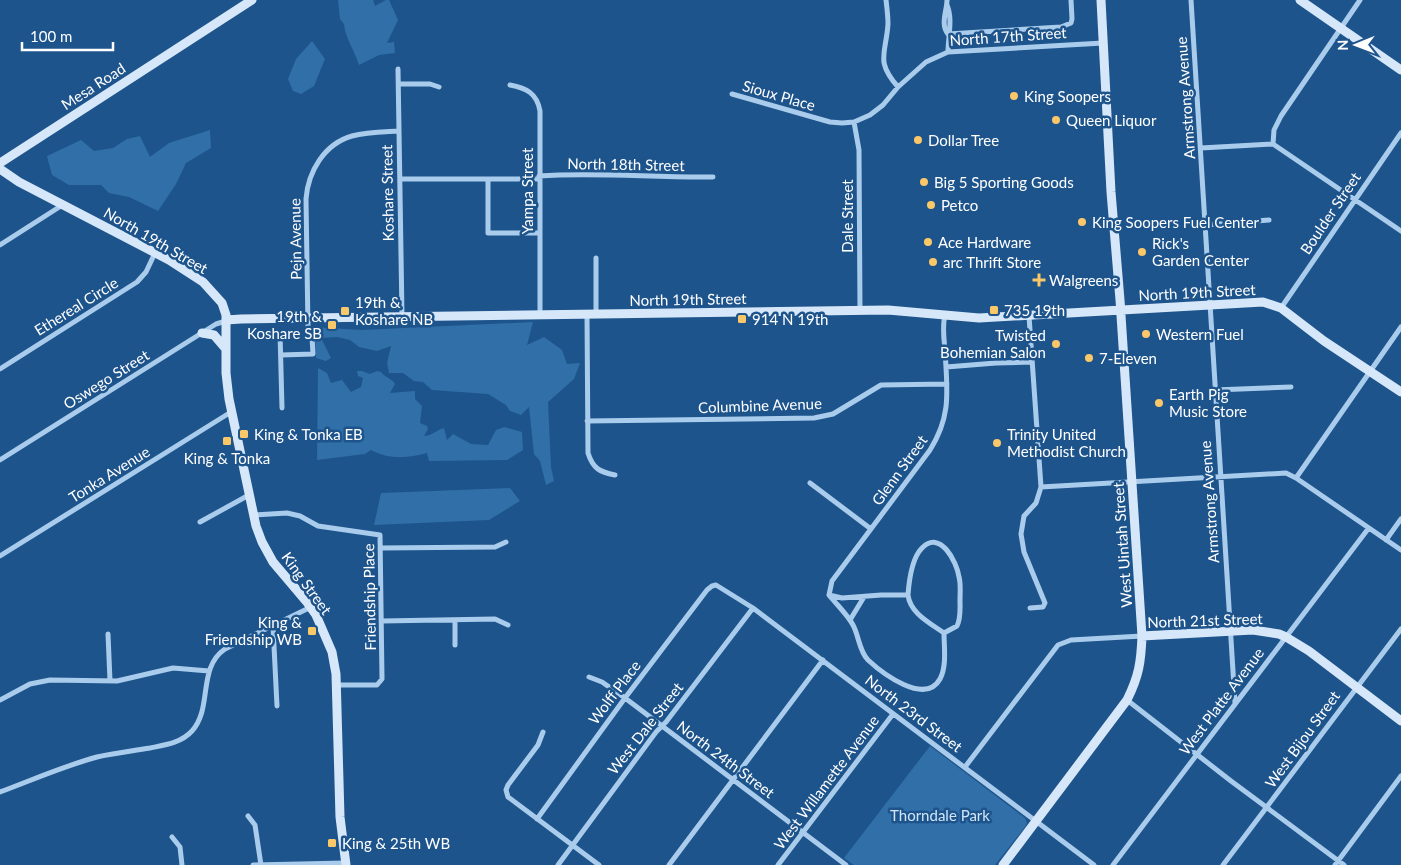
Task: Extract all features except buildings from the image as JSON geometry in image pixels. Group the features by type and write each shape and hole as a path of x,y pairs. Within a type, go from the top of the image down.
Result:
{"street":[{"name":"Mesa Road","path":"0,163 252,0"},
{"path":"886,0 888,24 883,51 884,62 887,73 898,87"},
{"path":"948,34 1061,27 1071,23 1071,0"},
{"name":"West Uintah Street","path":"1002,865 1127,700 1138,678 1140,664 1142,636 1121,310 1111,192 1102,0"},
{"name":"Armstrong Avenue","path":"1191,0 1202,148 1205,225 1235,703"},
{"path":"1300,0 1401,70"},
{"path":"1273,144 1274,130 1281,116 1360,0"},
{"path":"947,3 950,29 948,34 948,52"},
{"name":"North 17th Street","path":"819,120 842,123 854,122 870,115 883,105 898,87 926,62 948,52 1103,43"},
{"name":"Koshare Street","path":"398,69 402,316"},
{"path":"398,84 430,84 439,87"},
{"name":"Yampa Street","path":"510,85 530,91 539,107 540,314"},
{"name":"Sioux Place","path":"732,94 819,120"},
{"name":"Dale Street","path":"854,122 859,150 860,311"},
{"name":"Pejn Avenue","path":"281,355 313,354 312,337 308,328 306,199 309,182 315,166 326,152 350,137 374,132 399,132"},
{"name":"Boulder Street","path":"1281,308 1401,133"},
{"path":"1202,148 1273,144 1401,231"},
{"name":"North 19th Street","path":"0,169 19,182 64,204 186,271 212,290 226,311 226,320 540,314 860,311 910,311 973,318 1263,302 1281,308 1401,392"},
{"name":"North 18th Street","path":"400,179 539,178 574,174 713,178"},
{"path":"488,179 488,233 539,233"},
{"path":"0,245 64,204"},
{"path":"1205,225 1268,220"},
{"name":"Ethereal Circle","path":"0,369 137,282 146,272 155,253"},
{"path":"596,258 591,314 587,448 590,460 602,472 616,475"},
{"name":"Glenn Street","path":"829,595 832,581 930,450 938,436 946,412 945,316"},
{"path":"1029,316 1041,487 1036,503 1026,513 1021,527 1024,552 1045,602 1043,607 1030,608"},
{"name":"Oswego Street","path":"0,460 216,324 226,320"},
{"name":"King Street","path":"226,320 227,380 231,412 259,534 273,562 311,607 320,622 332,652 336,674 340,817 345,864"},
{"path":"1296,478 1401,327"},
{"path":"202,333 214,335 226,350"},
{"path":"280,333 282,408"},
{"path":"946,368 992,363 1032,362"},
{"name":"Columbine Avenue","path":"587,421 821,418 833,414 881,385 947,384"},
{"path":"1215,390 1291,387"},
{"name":"Tonka Avenue","path":"0,556 231,412"},
{"path":"1041,487 1286,472 1401,550"},
{"path":"810,484 871,529"},
{"path":"200,522 249,495"},
{"name":"Friendship Place","path":"254,515 287,513 300,516 318,526 380,535 382,679 377,685 336,685"},
{"path":"1386,540 1401,519"},
{"name":"West Platte Avenue","path":"1113,865 1368,528"},
{"path":"380,548 495,547 506,542"},
{"path":"930,543 943,546 949,552 959,574 960,616 957,626 944,633 917,613 909,602 908,595 913,566 921,548 930,543"},
{"name":"North 23rd Street","path":"716,585 754,608 1094,865"},
{"name":"Wolff Place","path":"537,819 707,590 716,585"},
{"path":"829,595 842,598 908,595"},
{"path":"829,595 850,620 868,660 900,683 914,688 929,687 940,680 944,667 944,633"},
{"path":"850,620 864,597"},
{"path":"0,792 99,757 169,744 186,737 199,722 209,671 213,661 220,652 311,607"},
{"name":"West Dale Street","path":"558,865 661,727 754,608"},
{"path":"382,621 495,619 508,624"},
{"path":"455,620 455,645"},
{"path":"273,626 278,706"},
{"name":"West Bijou Street","path":"1223,865 1401,629"},
{"name":"North 21st Street","path":"965,768 1052,651 1061,644 1071,640 1253,630 1270,632 1286,637 1310,651 1401,721"},
{"path":"108,634 110,681"},
{"path":"669,865 823,660"},
{"path":"0,700 30,684 50,680 124,680 173,668 209,671"},
{"name":"North 24th Street","path":"590,677 602,682 625,698 846,865"},
{"path":"1127,700 1268,807 1336,863 1344,865"},
{"name":"West Willamette Avenue","path":"778,865 893,714"},
{"path":"543,732 538,745 508,785 506,790 508,797 599,865"},
{"path":"44,768 47,774"},
{"path":"1336,863 1401,776"},
{"path":"248,816 255,826 260,865"},
{"path":"172,837 180,847 182,865"},
{"path":"253,865 345,864"}],"green space":[{"path":"338,0 373,0 375,6 389,0 398,20 387,43 394,42 395,53 379,55 359,65 346,34 344,24 340,19"},
{"path":"312,41 325,59 314,86 301,94 293,91 288,79 296,59"},
{"path":"210,130 211,148 186,163 176,184 158,211 129,197 109,193 101,185 69,185 52,175 47,156 81,140 94,151 113,148 127,139 140,136 150,157 169,143"},
{"path":"533,322 527,345 544,337 562,350 567,364 580,363 574,379 548,402 551,467 554,481 546,485 540,461 534,454 529,407 521,415 510,411 506,405 488,394 432,390 423,382 414,381 403,373 389,373 387,363 391,346 377,351 359,347 350,340 337,337 321,338 331,358 326,361 316,358 315,338 311,327 362,330"},
{"path":"318,368 327,373 331,383 342,380 351,392 361,387 363,378 358,376 357,371 370,374 377,371 381,372 395,384 390,393 415,391 415,399 422,406 420,423 427,426 428,429 424,436 444,428 447,440 453,434 471,444 488,445 496,430 504,427 522,432 523,450 507,460 429,461 427,453 392,457 371,450 365,454 317,460"},
{"path":"510,488 520,501 489,520 374,525 381,493"},
{"name":"Thorndale Park","path":"930,746 1025,818 1027,823 1025,827 995,865 854,865 844,858"}],"place":[{"name":"King Soopers","path":"1014,96"},
{"name":"Queen Liquor","path":"1056,120"},
{"name":"Dollar Tree","path":"918,140"},
{"name":"Big 5 Sporting Goods","path":"924,182"},
{"name":"Petco","path":"931,205"},
{"name":"King Soopers Fuel Center","path":"1082,222"},
{"name":"Ace Hardware","path":"928,242"},
{"name":"Rick's Garden Center","path":"1142,252"},
{"name":"arc Thrift Store","path":"933,262"},
{"name":"Walgreens","path":"1039,280"},
{"name":"735 19th","path":"994,310"},
{"name":"19th & Koshare NB","path":"345,311"},
{"name":"914 N 19th","path":"742,319"},
{"name":"19th & Koshare SB","path":"332,325"},
{"name":"Western Fuel","path":"1146,334"},
{"name":"Twisted Bohemian Salon","path":"1056,344"},
{"name":"7-Eleven","path":"1089,358"},
{"name":"Earth Pig Music Store","path":"1159,403"},
{"name":"King & Tonka EB","path":"244,434"},
{"name":"King & Tonka","path":"227,441"},
{"name":"Trinity United Methodist Church","path":"997,443"},
{"name":"King & Friendship WB","path":"312,631"},
{"name":"King & 25th WB","path":"332,843"}]}
